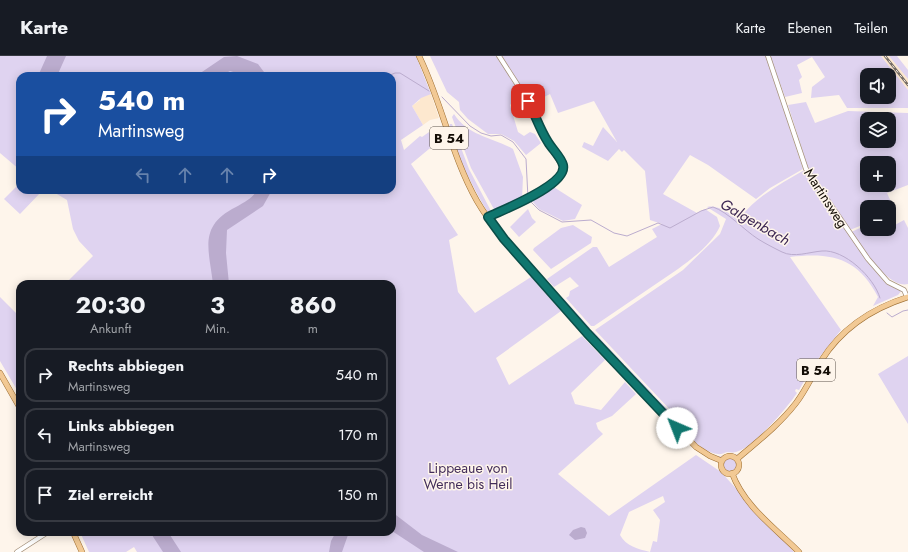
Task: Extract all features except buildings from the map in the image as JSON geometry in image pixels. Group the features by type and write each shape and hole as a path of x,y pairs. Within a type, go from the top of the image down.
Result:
{"main road":[{"name":"B 54","path":"419,56 434,91 463,173 488,217 517,254 615,364 696,447 722,462"},
{"name":"B 54","path":"737,459 771,431 787,414 798,401 823,359 844,334 877,310 907,297"},
{"path":"0,373 16,401"},
{"path":"727,456 732,456 737,459 739,466 732,473 728,473 723,470 722,462 727,456"},
{"path":"732,473 738,487 746,498 799,552"},
{"path":"75,536 82,552"}],"street":[{"path":"488,217 530,198 556,180 563,170 563,164 547,142 528,101 499,56"},
{"name":"Martinsweg","path":"768,56 806,169 868,259 888,282 904,290 907,297"},
{"path":"17,552 42,536"}],"shaded area":[{"path":"47,56 66,56 59,72 40,72"},
{"path":"237,56 258,64 264,72 202,72 224,57"},
{"path":"881,56 889,56 908,79 908,90 896,75 896,68 891,68"},
{"path":"414,92 431,94 439,118 430,120 423,125 412,106 420,100"},
{"path":"254,194 270,194 263,206 227,230 226,253 229,280 212,280 208,249 211,230 224,214"},
{"path":"396,515 422,535 458,552 424,552 396,534"},
{"path":"581,527 585,528 587,533 585,538 575,540 569,535 573,530"},
{"path":"153,536 171,536 181,552 163,552"},
{"path":"334,536 348,536 342,552 329,552 331,541"}],"green space":[{"name":"Lippeaue von Werne bis Heil","path":"0,56 416,56 431,94 421,98 412,106 423,125 401,140 404,150 420,136 422,137 429,132 435,144 411,164 458,235 449,240 458,292 475,313 531,277 561,311 496,358 509,385 582,336 605,360 571,393 575,404 601,410 625,382 636,394 612,416 596,423 598,429 603,434 558,474 609,516 696,455 721,472 794,552 650,552 137,552 134,547 126,552 89,552 82,536 396,536 396,280 69,280 93,256 79,241 73,229 67,200 57,194 396,194 396,72 16,72 16,167 0,153","holes":["663,496 665,502 653,510 660,520 657,542 653,541 650,552 637,548 626,542 620,535 629,512"]},
{"path":"430,56 496,56 521,93 510,105 518,132 524,136 530,132 535,134 541,143 526,155 514,141 501,134 488,134 468,119 460,110 459,102 447,92"},
{"path":"502,56 766,56 803,169 770,188 756,199 708,165 690,155 663,194 697,213 705,209 717,217 720,226 717,232 702,250 684,265 594,326 591,326 566,298 569,296 570,291 579,286 570,277 554,287 547,279 593,247 597,247 609,267 657,237 652,229 662,224 650,220 645,171 624,150 622,152 619,149 608,161 582,147 584,142 593,146 603,127 617,142 594,101 558,113 550,94 532,103"},
{"path":"770,56 881,56 891,68 860,68 860,104 896,104 896,75 908,90 908,108 847,108 839,95 811,98 812,87 825,77 812,57 797,65 802,77 799,80 802,93 785,97"},
{"path":"889,56 897,56 908,70 908,79"},
{"path":"806,102 815,123 848,111 878,112 860,112 860,148 896,148 896,113 908,113 908,185 896,190 896,156 860,156 860,192 890,192 887,193 890,200 860,200 860,226 850,230 808,168 788,105"},
{"path":"454,114 473,132 513,149 523,177 522,199 495,211 471,168 452,117"},
{"path":"450,124 452,124 469,169 492,213 489,214 464,169 453,142"},
{"path":"806,169 840,225 843,224 888,282 902,290 898,295 873,306 878,297 870,284 862,274 842,260 819,256 790,257 841,330 814,364 799,390 796,389 795,391 797,393 778,417 760,436 743,449 736,452 720,454 711,452 704,449 686,433 674,414 595,330 683,270 720,234 726,219 707,207 716,207 732,215 741,217 747,209 763,196"},
{"path":"552,186 582,205 575,219 563,221 539,209 532,201"},
{"path":"16,187 16,194 39,194 20,214 4,199"},
{"path":"528,209 532,218 536,222 519,237 510,227"},
{"path":"904,220 908,228 908,284 900,284 884,274 876,266 851,232 860,228 860,236 896,236 896,224"},
{"path":"573,225 592,237 591,243 551,269 533,250 534,248 561,228"},
{"path":"0,297 16,313 16,388 0,361"},
{"path":"561,298 564,299 590,328 588,330"},
{"path":"593,331 624,364 622,367 591,333"},
{"path":"908,356 908,424 878,374"},
{"path":"625,365 653,394 651,396 623,368"},
{"path":"654,396 669,410 685,432 652,398"},
{"path":"739,454 718,457 712,455 718,456"},
{"path":"730,458 735,460 737,465 735,470 730,472 725,470 723,465 725,460"}],"waterway":[{"name":"Galgenbach","path":"396,73 400,73 429,91"},
{"name":"Galgenbach","path":"442,97 470,126 481,133 491,136 501,135 513,142 526,159 528,198"},
{"name":"Galgenbach","path":"530,201 539,210 562,222 591,220 614,233 627,236 658,223 670,228 701,211 713,207 719,209 758,239 787,254 797,255 822,251 831,252 848,259 865,273 877,290 880,298"},
{"name":"Galgenbach","path":"887,313 892,317 908,310"}],"railway":[{"path":"885,56 908,85"}],"route":[{"path":"528,101 547,142 563,164 563,170 556,180 538,193 525,201 508,207 488,217 504,239 587,333 677,428"}]}
